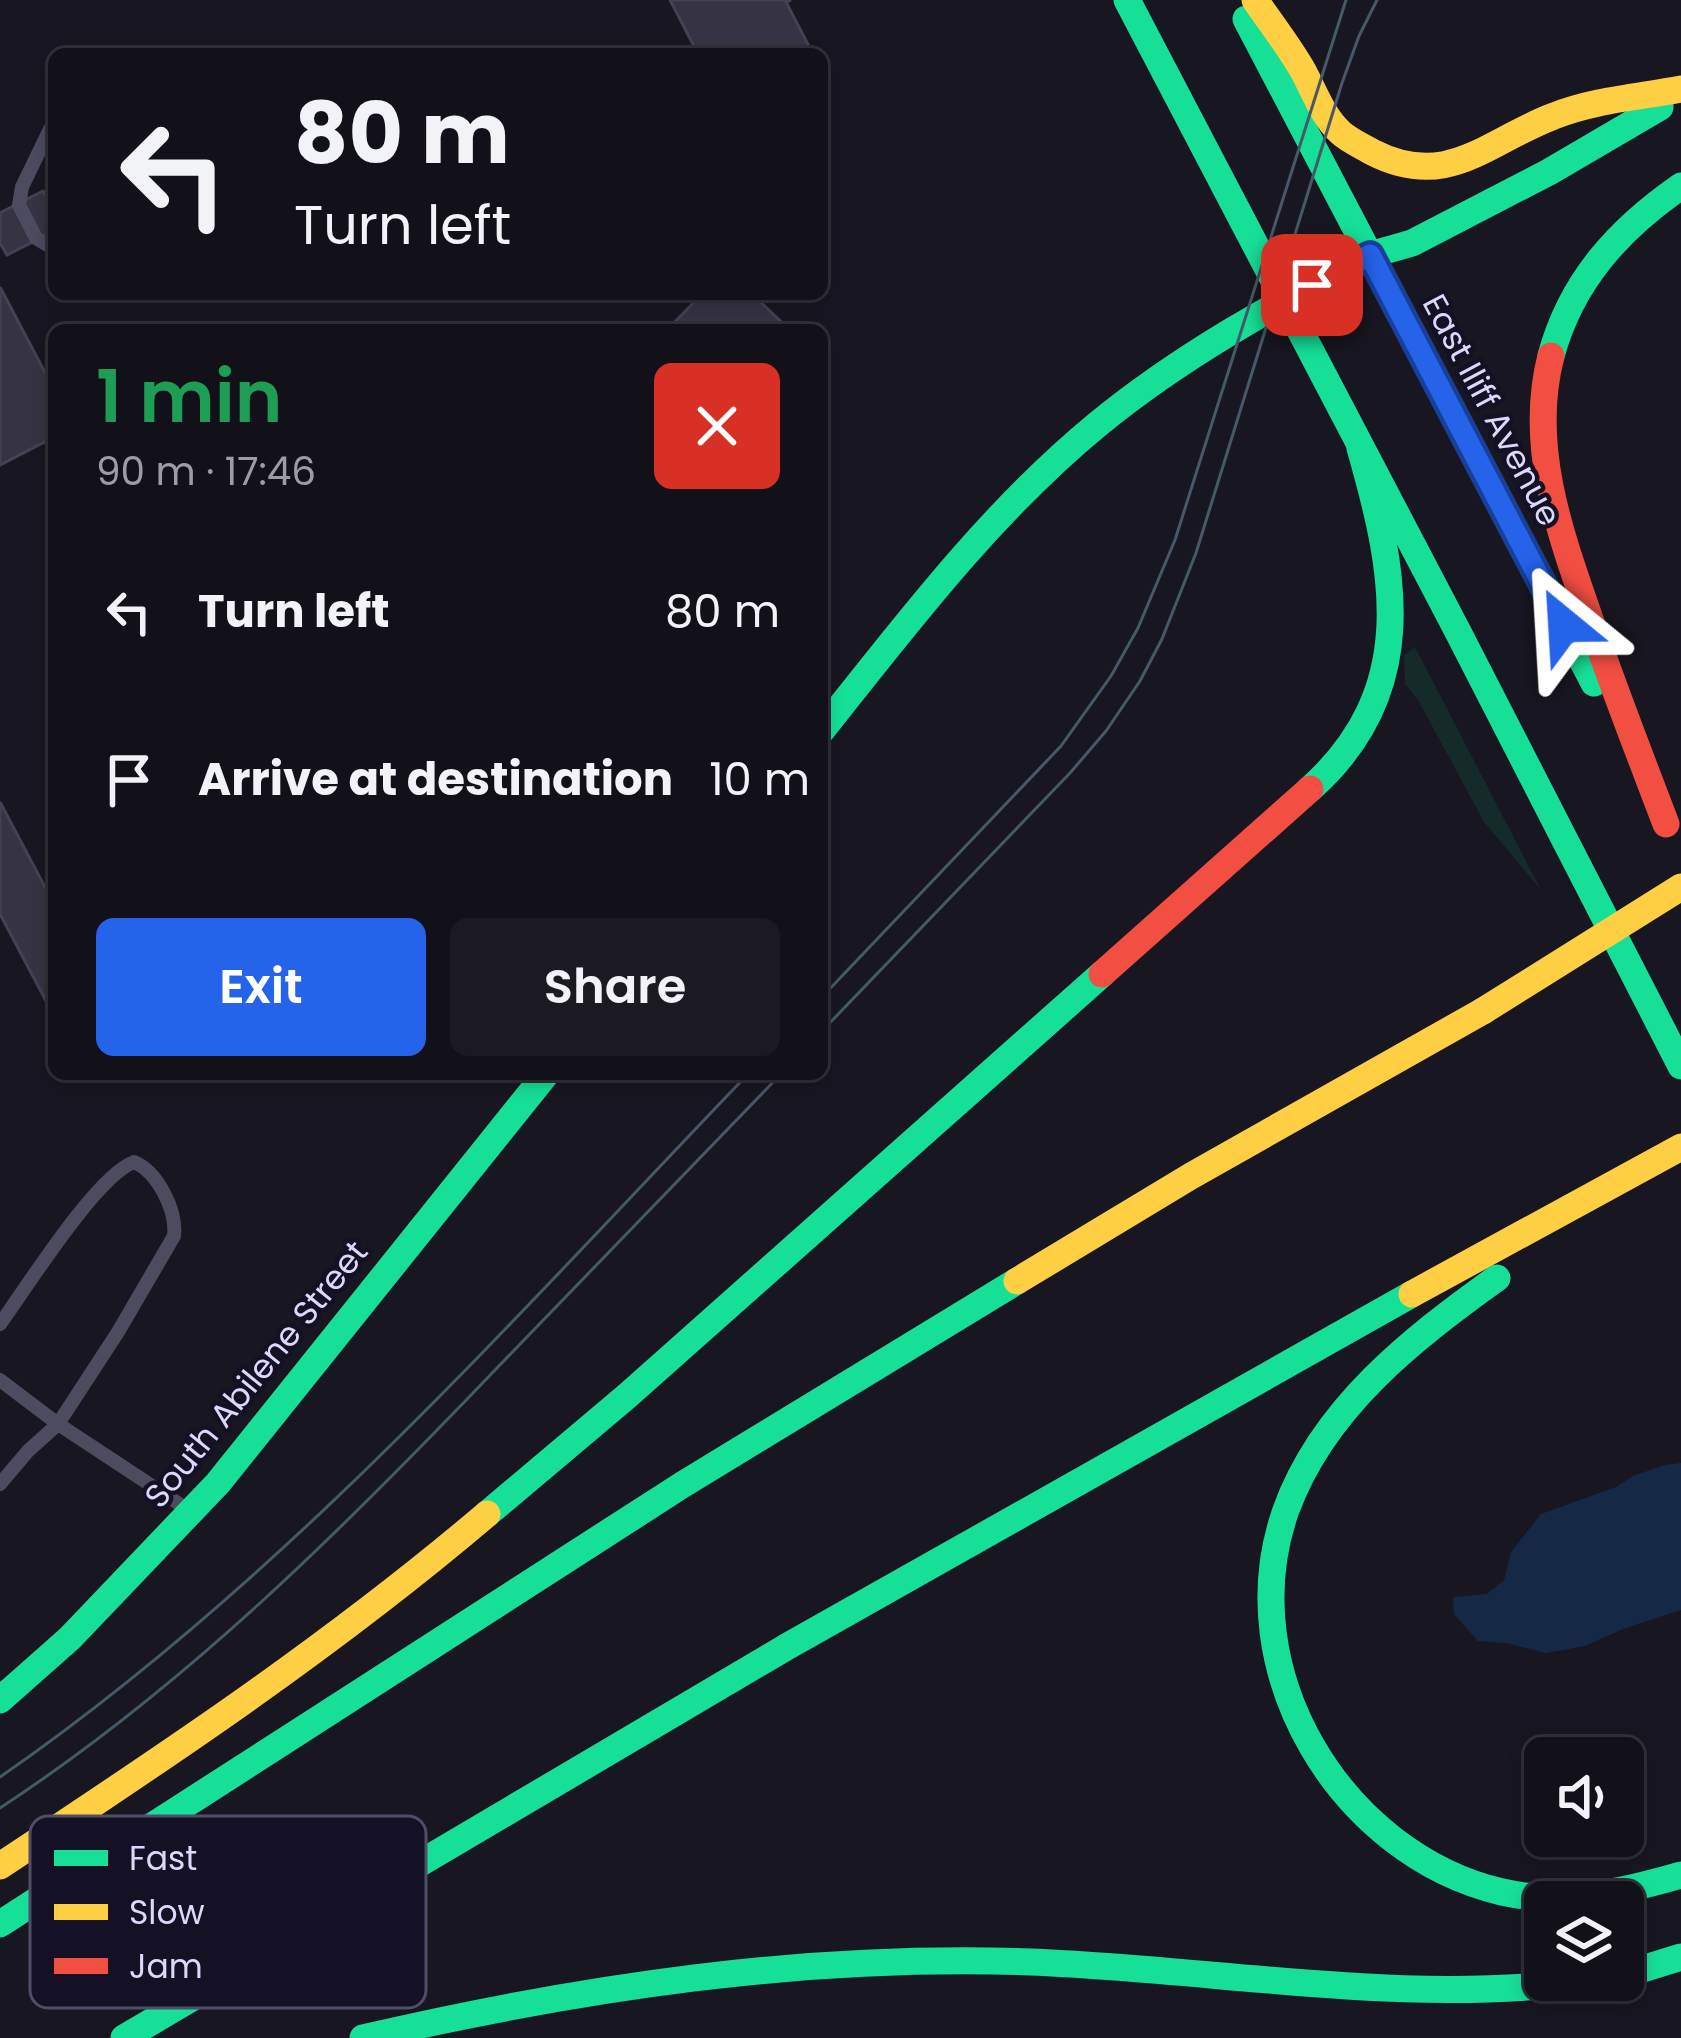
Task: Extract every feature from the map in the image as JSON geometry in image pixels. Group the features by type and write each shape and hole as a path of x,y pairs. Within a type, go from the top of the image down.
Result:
{"main road":[{"path":"1127,0 1681,1066"},
{"name":"East Iliff Avenue","path":"1236,0 1681,854"},
{"path":"1255,0 1342,134 1376,157 1408,167 1442,167 1463,161 1575,109 1681,92"},
{"path":"828,723 944,578 1062,454 1165,374 1283,300 1529,182 1681,92"},
{"path":"1666,824 1560,530 1543,454 1545,375 1563,315 1598,257 1635,219 1681,186"},
{"path":"76,1816 212,1726 412,1578 627,1396 1325,776 1352,744 1374,705 1394,614 1379,514 1360,448"},
{"path":"1483,1012 1681,886"},
{"path":"168,1816 800,1411 1191,1175 1483,1012 1681,913"},
{"name":"South Abilene Street","path":"0,1700 70,1637 218,1483 541,1080"},
{"path":"1681,1148 1589,1207 1443,1318 1366,1388 1302,1474 1281,1526 1271,1583 1276,1656 1300,1728 1320,1765 1370,1824 1396,1846 1430,1867 1488,1890 1546,1899 1607,1896 1681,1875"},
{"path":"426,1860 1120,1456 1589,1207 1681,1164"},
{"path":"0,1866 30,1846"},
{"path":"0,1924 30,1905"},
{"path":"1644,1968 1681,1957"},
{"path":"363,2038 614,1987 841,1964 1026,1962 1464,1992 1524,1988"},
{"path":"124,2038 175,2008"}],"lane":[{"path":"48,134 22,187 19,205 36,238 48,245"},
{"path":"0,1324 100,1187 134,1162 149,1168 176,1220 174,1236 58,1424 0,1484"},
{"path":"0,1380 191,1512"}],"green space":[{"path":"1415,647 1541,890 1484,822 1405,684 1404,655"}],"water":[{"path":"1681,1463 1681,1610 1585,1646 1546,1653 1478,1641 1454,1614 1453,1597 1487,1594 1504,1580 1511,1552 1541,1514 1616,1487 1633,1476"}],"building":[{"path":"670,0 791,0 786,2 810,48 695,48"},
{"path":"43,191 48,201 48,234 7,255 0,243 0,213"},
{"path":"0,287 48,378 48,440 0,465"},
{"path":"696,300 758,300 784,324 673,324"},
{"path":"0,802 48,893 48,1005 0,914"}],"tram line":[{"path":"828,991 1061,746 1111,676 1138,628 1175,540 1346,0"},
{"path":"828,1025 1070,773 1140,681 1196,553 1342,83 1377,0"},
{"path":"0,1777 104,1701 299,1534 482,1353 742,1080"},
{"path":"0,1808 198,1658 321,1546 775,1080"}],"traffic: fast":[{"path":"1127,0 1681,1066"},
{"path":"1246,19 1594,683"},
{"path":"1370,255 1412,243 1549,172 1660,107"},
{"path":"1551,356 1571,304 1600,259 1637,220 1681,186"},
{"path":"828,722 986,531 1098,424 1230,332 1370,255"},
{"path":"1310,789 1345,751 1369,712 1384,671 1389,585 1360,448"},
{"path":"487,1514 627,1396 1102,974"},
{"path":"0,1700 70,1638 218,1483 541,1080"},
{"path":"1497,1278 1374,1379 1323,1439 1302,1473 1286,1510 1272,1571 1273,1632 1287,1691 1312,1747 1348,1797 1392,1839 1444,1871 1502,1892 1548,1898 1615,1892 1681,1875"},
{"path":"168,1816 682,1485 1017,1281"},
{"path":"426,1860 788,1646 1412,1294"},
{"path":"0,1924 30,1905"},
{"path":"1644,1968 1681,1957"},
{"path":"363,2038 611,1989 862,1963 1031,1962 1384,1988 1524,1987"},
{"path":"124,2038 175,2008"}],"traffic: slow":[{"path":"1255,0 1297,60 1334,126 1356,143 1399,163 1445,164 1569,111 1681,89"},
{"path":"1483,1011 1681,887"},
{"path":"1017,1281 1191,1176 1483,1011"},
{"path":"1412,1294 1681,1147"},
{"path":"74,1816 310,1654 487,1514"},
{"path":"0,1866 30,1846"}],"traffic: jam":[{"path":"1551,356 1543,425 1551,492 1581,592 1666,824"},
{"path":"1102,974 1310,789"}],"route":[{"path":"1312,285 1370,255 1564,625"}]}
